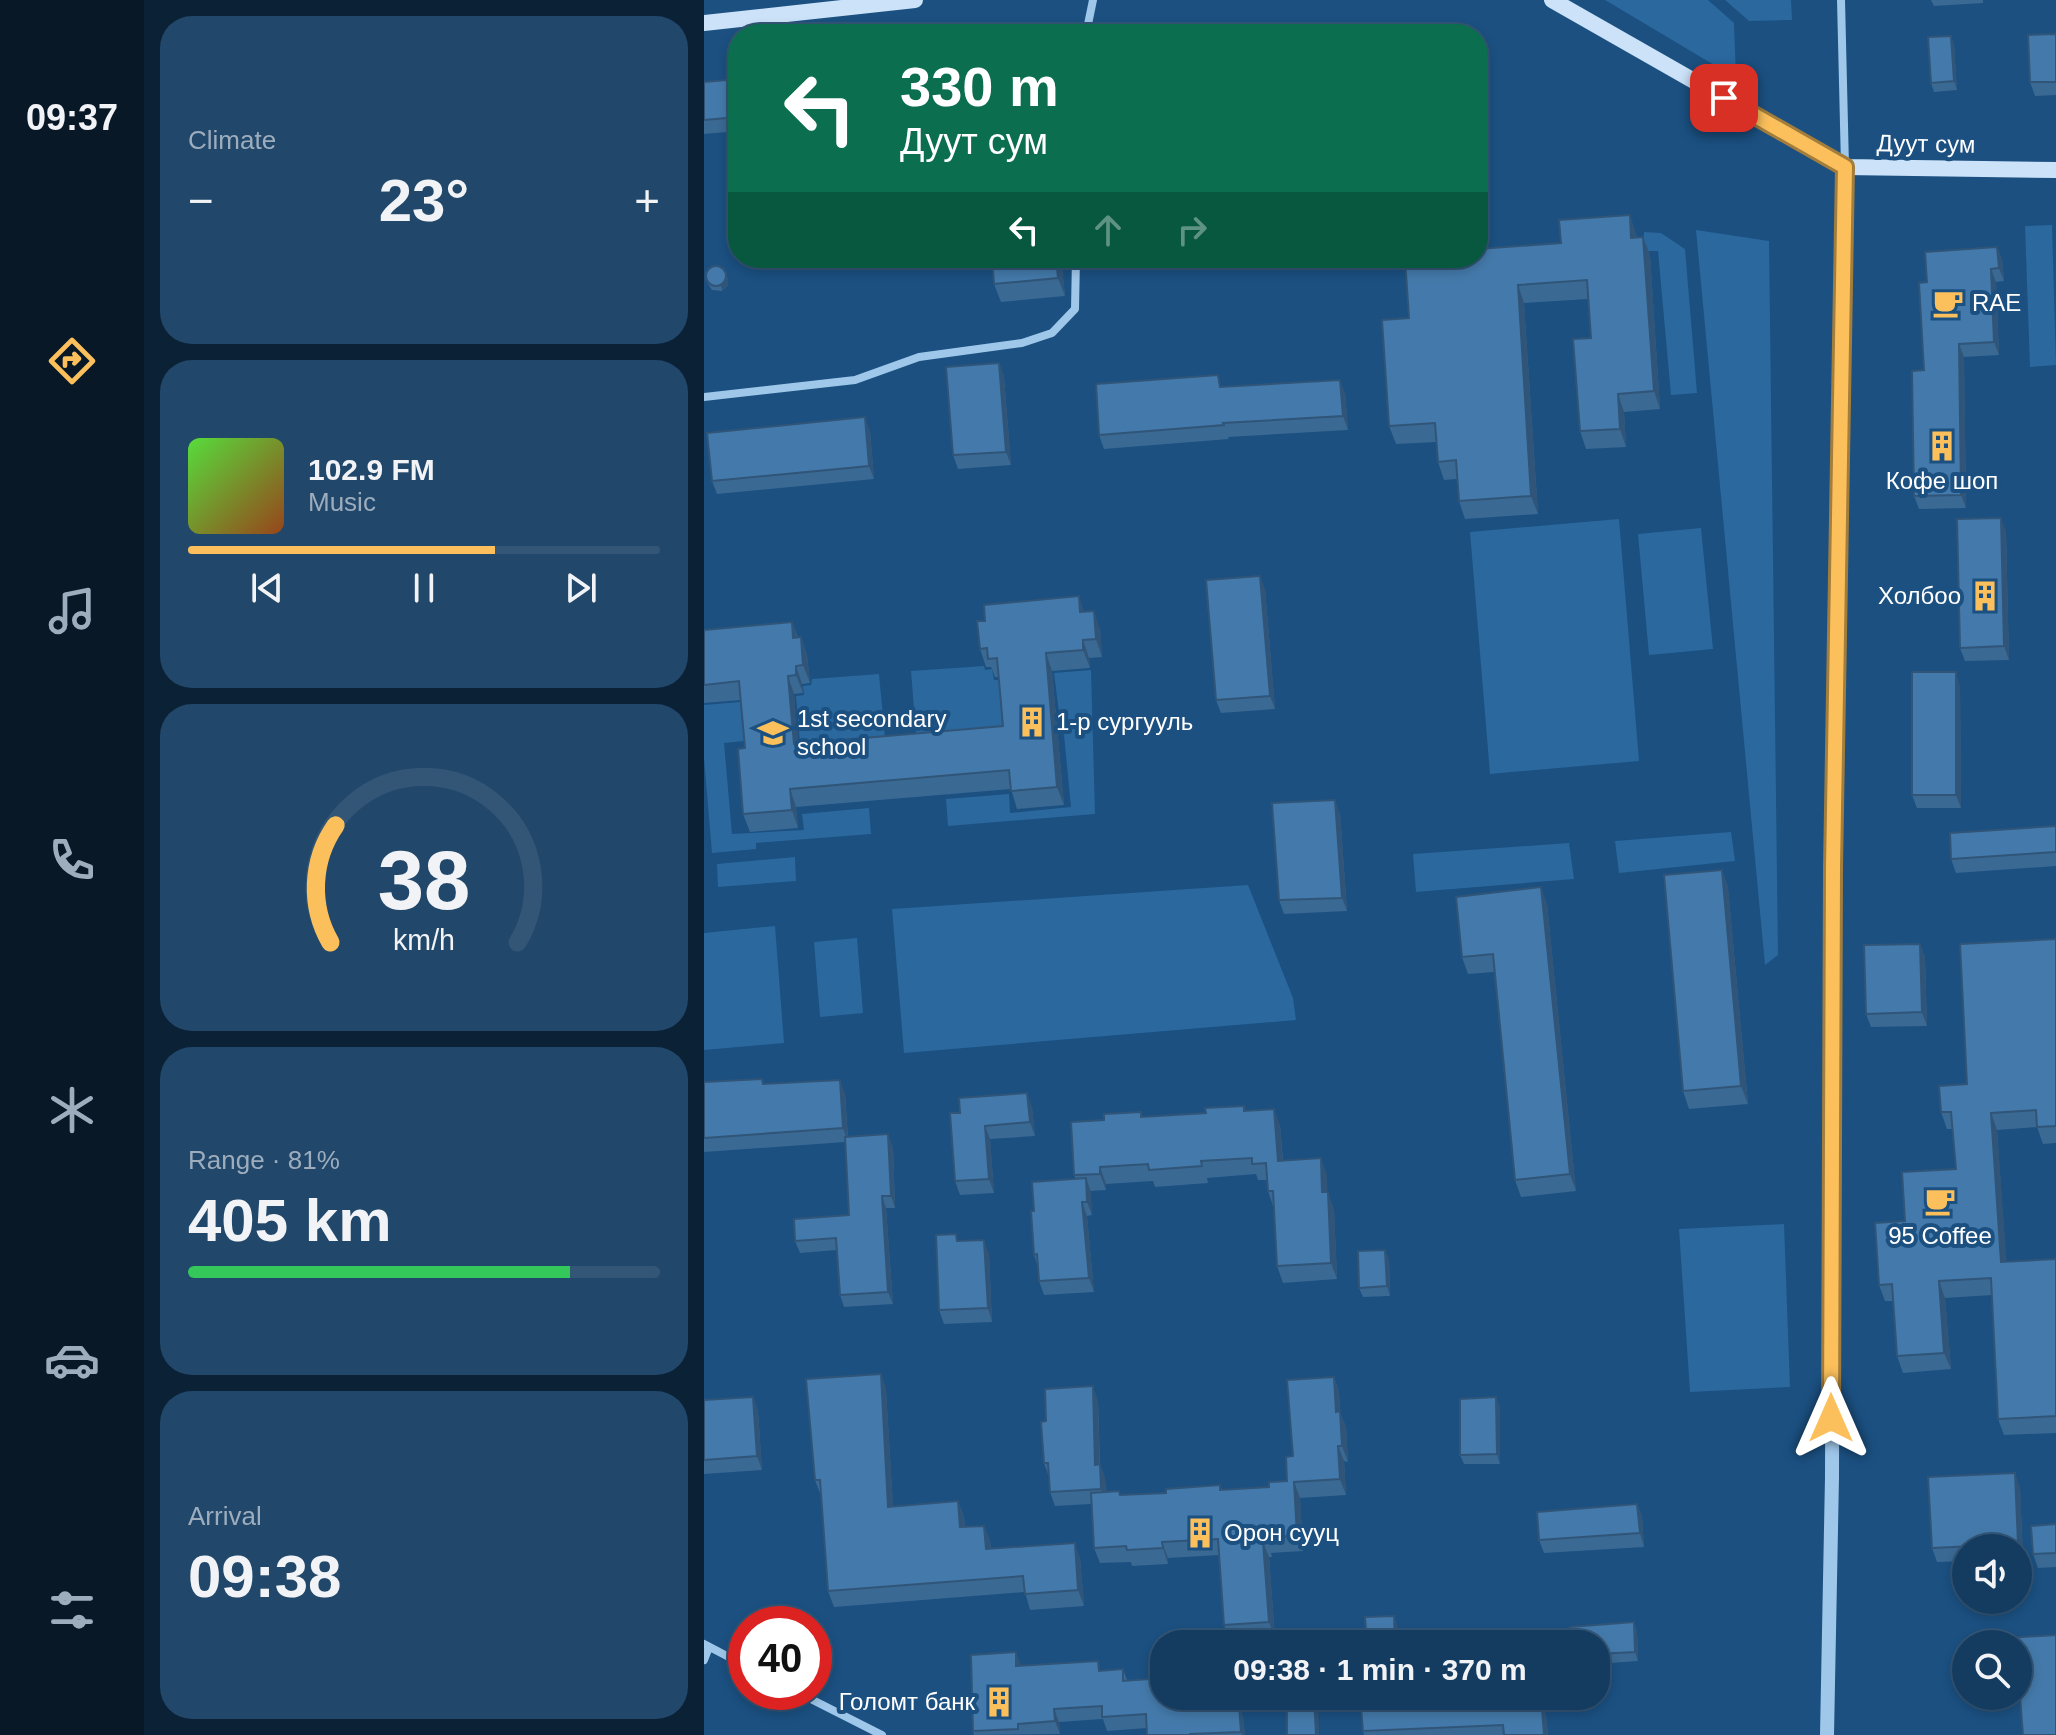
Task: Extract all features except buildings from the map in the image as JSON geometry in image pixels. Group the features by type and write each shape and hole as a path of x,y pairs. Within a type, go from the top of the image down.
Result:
{"main road":[{"path":"704,23 915,0"},
{"name":"Дуут сум","path":"1552,0 1845,167 2056,170"}],"street":[{"path":"1088,24 1093,0"},
{"path":"1827,1735 1832,1477 1833,868 1845,167 1841,0"},
{"path":"704,397 855,380 919,357 1022,343 1052,333 1075,309 1076,268"},
{"path":"704,1660 706,1646 728,1657"},
{"path":"832,1710 882,1735"}],"shaded area":[{"path":"1605,0 1708,0 1734,23 1736,78"},
{"path":"1725,0 1791,0 1792,20 1749,21"},
{"path":"2052,225 2056,365 2030,367 2025,226"},
{"path":"1696,230 1769,241 1778,955 1765,965"},
{"path":"1644,232 1661,233 1685,249 1697,393 1671,395 1658,251 1644,251"},
{"path":"1619,519 1639,761 1490,774 1470,532"},
{"path":"1701,528 1713,649 1649,655 1638,534"},
{"path":"984,666 985,670 992,669 994,680 999,680 1003,740 917,747 911,671"},
{"path":"1091,670 1095,814 948,826 946,799 1009,794 1010,813 1071,807 1054,673"},
{"path":"879,674 886,749 801,756 796,696 804,695 803,686 811,685 812,679"},
{"path":"740,702 744,741 724,743 732,834 804,830 802,814 869,808 871,834 756,843 756,849 712,853 704,758 704,705"},
{"path":"1731,832 1735,861 1619,873 1615,841"},
{"path":"1569,843 1574,879 1416,892 1413,854"},
{"path":"795,857 796,881 718,887 717,864"},
{"path":"1248,885 1293,998 1296,1020 904,1053 892,909"},
{"path":"775,926 784,1043 704,1050 704,933"},
{"path":"857,938 863,1013 820,1017 814,942"},
{"path":"1784,1224 1790,1387 1690,1392 1679,1229"}],"place":[{"name":"RAE","path":"1948,303"},
{"name":"Кофе шоп","path":"1942,446"},
{"name":"Холбоо","path":"1985,596"},
{"name":"1-р сургууль","path":"1032,722"},
{"name":"1st secondary school","path":"773,733"},
{"name":"95 Coffee","path":"1940,1201"},
{"name":"Орон сууц","path":"1200,1533"},
{"name":"Голомт банк","path":"999,1702"}],"route":[{"path":"1724,98 1845,167 1833,868 1831,1418"}]}
